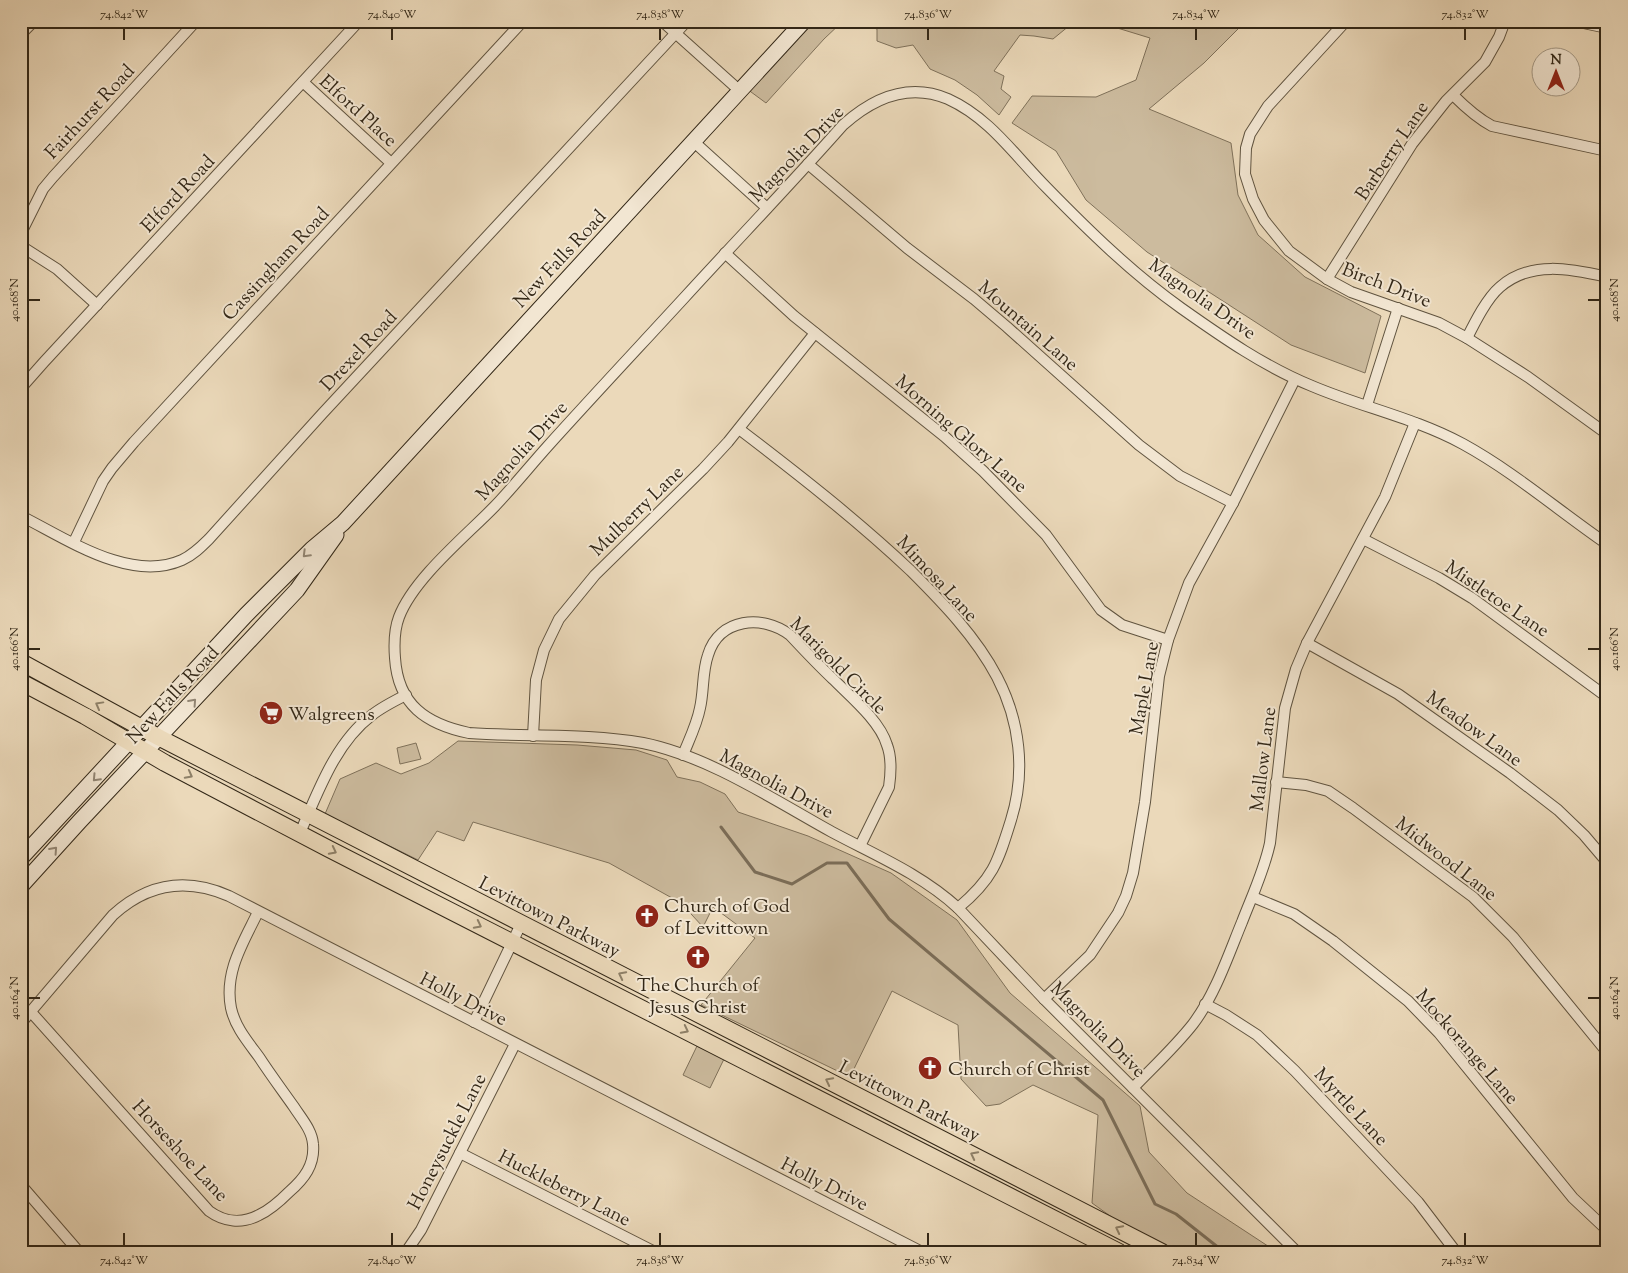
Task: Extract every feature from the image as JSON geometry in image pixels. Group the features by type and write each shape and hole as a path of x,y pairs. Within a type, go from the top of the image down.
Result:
{"main road":[{"name":"New Falls Road","path":"21,858 246,615 312,548 343,523 804,21"},
{"name":"New Falls Road","path":"21,886 297,590 325,553 343,523"},
{"name":"Levittown Parkway","path":"21,662 160,738 1162,1252"},
{"path":"21,682 146,752 300,833 1119,1252"}],"street":[{"path":"21,34 34,21"},
{"name":"Fairhurst Road","path":"21,233 43,189 196,21"},
{"name":"Elford Road","path":"21,388 359,21"},
{"name":"Cassingham Road","path":"74,542 103,482 117,461 523,21"},
{"path":"662,21 740,91"},
{"name":"Drexel Road","path":"21,516 107,558 142,566 164,565 181,560 194,553 687,21"},
{"name":"Birch Drive","path":"1346,21 1268,106 1250,134 1244,161 1248,187 1264,220 1290,251 1327,279 1351,292 1439,323 1467,338 1528,377 1607,434"},
{"name":"Barberry Lane","path":"1327,279 1429,120 1485,62 1499,37 1505,21"},
{"path":"1574,21 1607,28"},
{"name":"Elford Place","path":"303,82 392,164"},
{"name":"Magnolia Drive","path":"1297,1252 1044,999 958,908 943,895 896,864 737,779 669,750 643,743 609,739 469,732 448,728 426,717 415,708 398,679 394,646 397,625 406,603 421,582 448,552 495,506 725,253 852,117 884,97 910,91 924,92 949,100 976,116 998,135 1052,194 1107,248 1180,307 1220,334 1295,379 1415,423 1462,444 1503,469 1607,544"},
{"path":"1453,95 1482,121 1492,126 1607,150"},
{"path":"693,142 767,208"},
{"name":"Mountain Lane","path":"808,164 899,242 974,298 1139,446 1180,476 1233,503"},
{"path":"21,246 57,269 97,305"},
{"name":"Morning Glory Lane","path":"725,253 760,287 944,436 990,478 1046,535 1100,610 1122,625 1168,640"},
{"path":"1467,338 1499,287 1525,272 1551,268 1568,269 1607,277"},
{"path":"1367,406 1398,308"},
{"name":"Mulberry Lane","path":"533,736 536,680 544,650 559,619 595,576 703,469 739,429 815,333"},
{"name":"Maple Lane","path":"1044,999 1090,955 1118,913 1126,896 1133,873 1145,802 1160,676 1168,640 1189,583 1233,503 1295,379"},
{"name":"Mallow Lane","path":"1132,1088 1178,1042 1194,1023 1206,1004 1253,897 1270,843 1284,708 1296,669 1307,643 1392,483 1415,423"},
{"name":"Mimosa Lane","path":"739,429 854,520 890,551 940,599 985,658 1003,690 1017,734 1019,758 1018,792 1001,853 994,869 986,882 958,908"},
{"name":"Mistletoe Lane","path":"1363,539 1439,578 1472,598 1607,697"},
{"name":"Marigold Circle","path":"683,755 701,707 708,655 718,637 727,629 746,622 761,622 780,628 790,635 859,705 873,721 887,744 890,757 889,787 860,846"},
{"name":"Meadow Lane","path":"1307,643 1398,694 1510,773 1558,810 1584,835 1607,862"},
{"path":"300,833 329,769 351,735 376,712 406,695"},
{"name":"Midwood Lane","path":"1276,782 1306,785 1328,791 1473,897 1513,937 1607,1052"},
{"name":"Holly Drive","path":"21,1023 113,916 136,898 168,887 186,885 218,892 922,1252"},
{"name":"Mockorange Lane","path":"1253,897 1280,907 1334,941 1408,1001 1438,1033 1573,1198 1607,1230"},
{"name":"Horseshoe Lane","path":"31,1012 209,1210 217,1216 230,1220 254,1218 272,1207 304,1178 310,1168 313,1142 303,1121 241,1032 231,1009 229,994 231,971 258,912"},
{"path":"474,1022 521,924"},
{"name":"Myrtle Lane","path":"1206,1004 1257,1035 1295,1071 1418,1202 1456,1252"},
{"name":"Honeysuckle Lane","path":"410,1251 515,1044"},
{"name":"Huckleberry Lane","path":"460,1153 655,1252"},
{"path":"21,1185 79,1252"}],"shaded area":[{"path":"807,21 843,21 824,39 766,103 747,89"},
{"path":"851,21 1075,21 1053,39 1020,35 994,71 1004,76 1001,89 1011,97 999,115 977,95 955,80 930,69 913,45 896,48 877,41 877,29"},
{"path":"1080,21 1246,21 1204,63 1149,109 1231,143 1238,195 1258,235 1305,277 1381,316 1365,373 1291,345 1147,252 1086,200 1056,151 1012,123 1032,96 1096,97 1136,80 1150,38 1101,23"},
{"path":"458,741 577,745 636,750 667,760 677,777 700,782 725,794 738,812 808,836 891,873 957,920 1010,993 1140,1106 1149,1152 1187,1193 1277,1252 1171,1252 1120,1223 1092,1203 1098,1115 1033,1085 1000,1104 986,1106 961,1079 958,1025 892,991 850,1077 701,1005 755,938 713,907 703,927 681,903 609,863 473,822 464,841 437,831 418,860 325,814 340,779 376,763 401,774 429,763"},
{"path":"416,743 421,759 400,764 397,748"},
{"path":"697,1046 724,1059 710,1088 683,1075"}],"waterway":[{"path":"721,827 755,872 792,884 827,863 847,863 889,919 1103,1100 1155,1204 1176,1214 1224,1252"}],"place":[{"name":"Walgreens","path":"271,713"},
{"name":"Church of God of Levittown","path":"647,916"},
{"name":"The Church of Jesus Christ","path":"698,957"},
{"name":"Church of Christ","path":"930,1068"}]}
